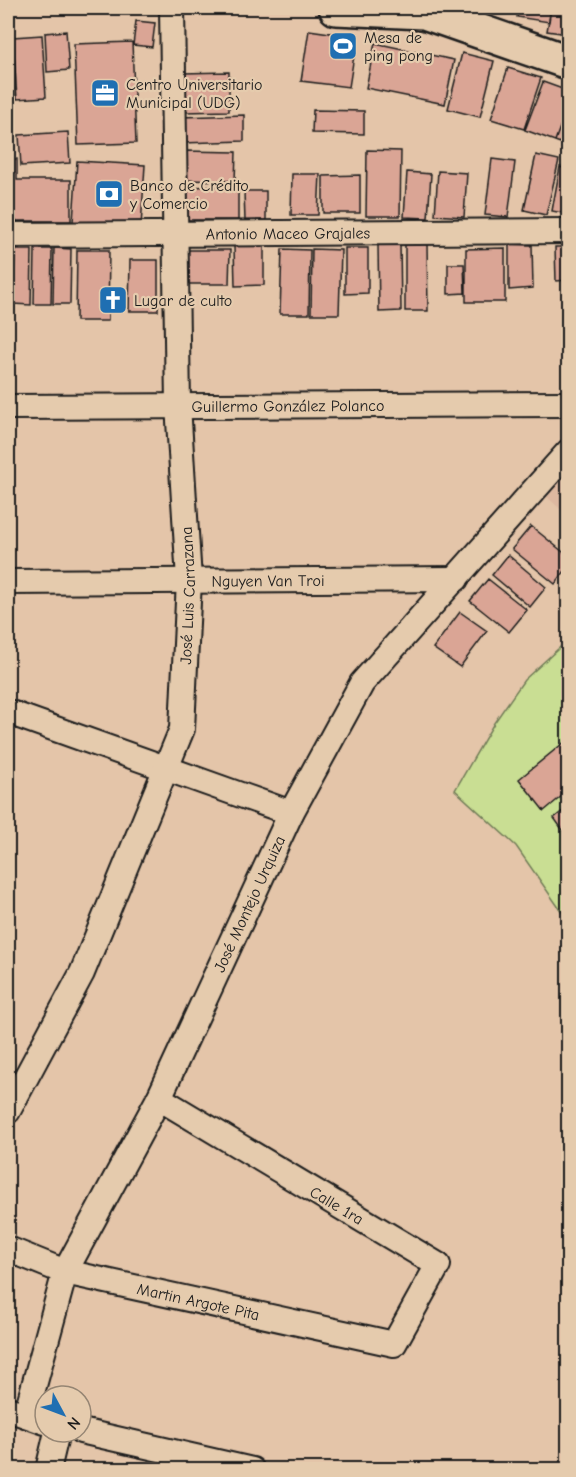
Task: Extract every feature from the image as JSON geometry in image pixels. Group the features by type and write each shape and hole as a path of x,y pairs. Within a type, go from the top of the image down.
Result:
{"main road":[{"path":"336,8 424,12 568,62"}],"street":[{"name":"José Luis Carrazana","path":"8,1112 82,973 182,729 189,580 177,405 173,233 172,8"},
{"name":"Antonio Maceo Grajales","path":"8,235 568,231"},
{"name":"Guillermo González Polanco","path":"8,407 568,404"},
{"name":"José Montejo Urquiza","path":"26,1415 65,1272 159,1098 291,813 362,683 568,452"},
{"name":"Nguyen Van Troi","path":"8,582 456,579"},
{"path":"8,712 291,813"},
{"name":"Calle 1ra","path":"159,1098 438,1265 394,1344"},
{"name":"Martin Argote Pita","path":"8,1249 65,1272 394,1344"},
{"path":"93,1434 252,1470"},
{"path":"48,1470 54,1444"}],"shaded area":[{"path":"568,473 568,516 547,497"}],"green space":[{"path":"568,640 568,916 564,915 516,846 455,790 494,723 524,680"}],"building":[{"path":"519,8 551,8 549,22 517,17"},
{"path":"551,8 568,8 568,34 547,31"},
{"path":"136,21 155,23 152,47 133,45"},
{"path":"309,30 357,37 349,87 301,81"},
{"path":"8,31 10,31 15,96 8,96"},
{"path":"66,31 69,70 47,72 45,33"},
{"path":"42,35 46,97 17,99 13,37"},
{"name":"Centro Universitario Municipal (UDG)","path":"132,42 136,143 78,145 74,44"},
{"path":"375,43 454,60 445,104 366,88"},
{"path":"462,53 494,61 480,117 448,109"},
{"path":"508,68 541,78 524,129 491,119"},
{"path":"229,72 229,111 184,112 183,73"},
{"path":"543,82 568,91 568,105 555,141 525,130"},
{"path":"568,105 568,146 555,141"},
{"path":"313,110 364,111 364,134 312,133"},
{"path":"244,115 244,141 182,143 181,117"},
{"path":"68,132 70,163 21,166 19,135"},
{"path":"367,150 401,151 400,216 366,216"},
{"path":"183,151 236,152 235,181 182,180"},
{"path":"536,155 559,160 546,215 524,210"},
{"path":"8,159 17,159 17,180 71,180 71,221 8,221"},
{"path":"492,159 515,162 508,217 485,215"},
{"name":"Banco de Crédito y Comercio","path":"77,161 145,165 141,227 73,222"},
{"path":"560,167 568,169 568,214 552,211"},
{"path":"438,171 467,173 464,217 435,215"},
{"path":"407,172 431,174 428,218 404,217"},
{"path":"292,174 320,174 318,215 291,215"},
{"path":"360,175 360,213 323,213 323,176"},
{"path":"238,186 238,220 182,220 182,187"},
{"path":"244,191 266,191 266,220 245,221"},
{"path":"400,244 401,311 379,312 378,245"},
{"path":"427,244 428,311 405,311 405,245"},
{"path":"509,244 532,245 533,288 509,290"},
{"path":"234,246 264,246 264,285 235,286"},
{"path":"555,247 568,247 568,280 556,281"},
{"path":"54,248 71,249 70,304 53,304"},
{"path":"345,248 368,248 368,293 345,294"},
{"path":"505,248 505,302 466,302 466,249"},
{"path":"35,249 52,249 51,304 34,304"},
{"path":"282,249 310,250 309,314 280,314"},
{"path":"312,249 341,250 339,314 311,314"},
{"path":"8,250 12,250 12,295 8,295"},
{"path":"15,250 32,250 31,305 13,304"},
{"path":"77,250 109,250 108,321 76,321"},
{"path":"183,250 230,250 229,284 183,284"},
{"path":"130,260 158,260 158,311 129,311"},
{"path":"448,264 464,264 465,293 448,294"},
{"path":"531,526 568,556 568,567 555,584 512,549"},
{"path":"508,555 546,587 530,607 492,575"},
{"path":"488,579 527,610 509,632 470,601"},
{"path":"460,612 487,631 460,667 433,648"},
{"path":"567,740 568,791 544,811 519,779"},
{"path":"568,807 568,835 567,836 554,818"}],"place":[{"name":"Mesa de ping pong","path":"343,46"},
{"name":"Centro Universitario Municipal (UDG)","path":"105,93"},
{"name":"Banco de Crédito y Comercio","path":"109,194"},
{"name":"Lugar de culto","path":"113,300"}]}
